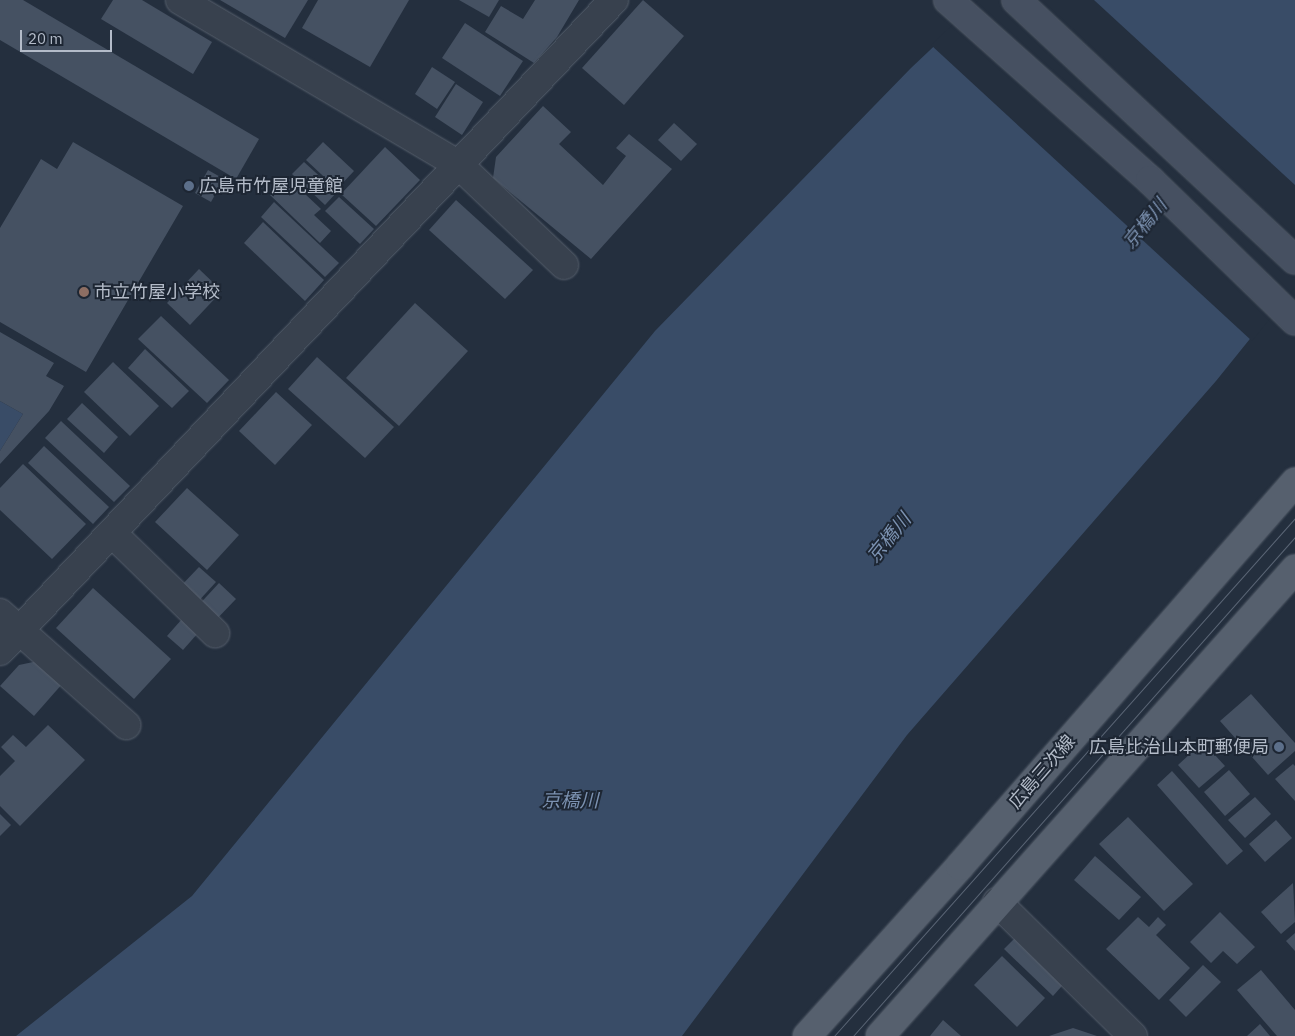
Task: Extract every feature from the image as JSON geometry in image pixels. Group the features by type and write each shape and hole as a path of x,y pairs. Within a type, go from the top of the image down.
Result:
{"main road":[{"name":"広島三次線","path":"806,1036 960,866 1295,482"},
{"path":"880,1036 997,902 1295,569"}],"street":[{"path":"180,0 459,165 564,265"},
{"path":"0,651 614,0"},
{"path":"1016,0 1295,260"},
{"path":"950,2 1150,180 1291,317"},
{"path":"112,533 214,633"},
{"path":"0,613 126,725"},
{"path":"997,902 1133,1036"}],"water":[{"name":"京橋川","path":"983,0 1295,0 1295,283 1216,381 907,735 682,1036 16,1036 192,896 655,331 911,68"},
{"path":"0,401 23,414 0,451"}],"pier":[{"path":"979,0 1094,0 1295,185 1295,287 1252,341 931,45"}],"building":[{"path":"0,0 23,0 259,139 236,179 0,40"},
{"path":"113,0 142,0 212,42 193,74 101,19"},
{"path":"220,0 308,0 285,38"},
{"path":"318,0 409,0 370,67 302,28"},
{"path":"459,0 499,0 489,17"},
{"path":"535,0 579,0 557,37 534,63 485,32 501,6 523,19"},
{"path":"643,0 684,36 624,105 582,68"},
{"path":"465,23 523,61 500,96 442,58"},
{"path":"432,67 455,82 437,109 415,94"},
{"path":"456,84 483,102 462,135 435,117"},
{"path":"543,106 571,132 559,144 603,185 626,156 616,148 629,134 672,169 591,259 493,178 496,157"},
{"path":"674,123 697,144 681,161 658,140"},
{"path":"73,142 183,206 86,372 0,322 0,228 41,159 57,169"},
{"path":"323,142 354,171 337,189 306,160"},
{"path":"385,147 420,180 376,226 341,194"},
{"path":"304,162 337,192 325,205 292,174"},
{"path":"208,170 224,179 211,202 195,193"},
{"path":"287,177 321,209 314,215 331,231 320,243 270,195"},
{"path":"339,197 374,229 360,244 325,211"},
{"path":"456,200 533,270 505,299 429,230"},
{"path":"274,202 339,263 325,277 261,217"},
{"path":"263,222 324,280 305,301 244,243"},
{"path":"199,269 222,291 190,325 167,303"},
{"path":"415,303 468,351 399,426 346,378"},
{"path":"161,316 229,380 207,403 138,339"},
{"path":"0,332 54,363 46,376 64,386 49,411 0,464 0,451 23,414 0,401"},
{"path":"145,349 189,391 172,408 128,368"},
{"path":"317,357 394,427 365,458 288,389"},
{"path":"113,362 159,406 130,436 84,392"},
{"path":"276,392 312,425 275,465 239,431"},
{"path":"82,403 118,437 104,453 67,419"},
{"path":"61,421 130,486 114,502 45,438"},
{"path":"44,446 109,507 93,524 28,463"},
{"path":"23,464 86,524 52,559 0,510 0,488"},
{"path":"187,488 239,535 207,570 155,522"},
{"path":"199,567 216,582 195,605 178,589"},
{"path":"219,583 236,599 211,625 195,609"},
{"path":"93,588 171,659 134,699 56,628"},
{"path":"182,619 198,633 183,650 167,636"},
{"path":"38,661 63,683 34,716 0,686 19,665"},
{"path":"1251,694 1295,743 1295,751 1268,775 1220,721"},
{"path":"48,725 85,760 20,826 0,806 0,776 15,761 1,747 13,735 26,747"},
{"path":"1203,742 1225,766 1199,788 1178,765"},
{"path":"1293,764 1295,766 1295,801 1275,779"},
{"path":"1229,770 1250,794 1225,816 1204,792"},
{"path":"1172,771 1243,851 1227,865 1157,785"},
{"path":"1255,797 1271,814 1245,838 1228,820"},
{"path":"0,814 11,825 0,836"},
{"path":"1128,817 1193,884 1164,911 1099,844"},
{"path":"1276,820 1292,838 1265,862 1249,844"},
{"path":"1095,856 1141,897 1119,920 1074,880"},
{"path":"1293,883 1295,922 1281,934 1261,912"},
{"path":"1220,912 1255,947 1237,964 1223,951 1211,963 1190,942"},
{"path":"1138,917 1149,927 1158,917 1166,925 1156,935 1190,968 1159,1000 1106,949"},
{"path":"1021,932 1069,978 1053,996 1004,949"},
{"path":"1295,933 1295,951 1286,941"},
{"path":"1002,956 1045,998 1017,1027 974,985"},
{"path":"1203,965 1221,982 1186,1017 1169,1000"},
{"path":"1261,970 1295,1010 1295,1036 1277,1036 1237,990"},
{"path":"943,1020 961,1036 930,1036"},
{"path":"1260,1024 1270,1036 1247,1036"},
{"path":"1073,1028 1097,1036 1049,1036"}],"tram line":[{"path":"834,1036 1295,518"},
{"path":"853,1036 1295,537"}],"place":[{"name":"広島市竹屋児童館","path":"189,186"},
{"name":"市立竹屋小学校","path":"84,292"},
{"name":"広島比治山本町郵便局","path":"1279,747"}]}
